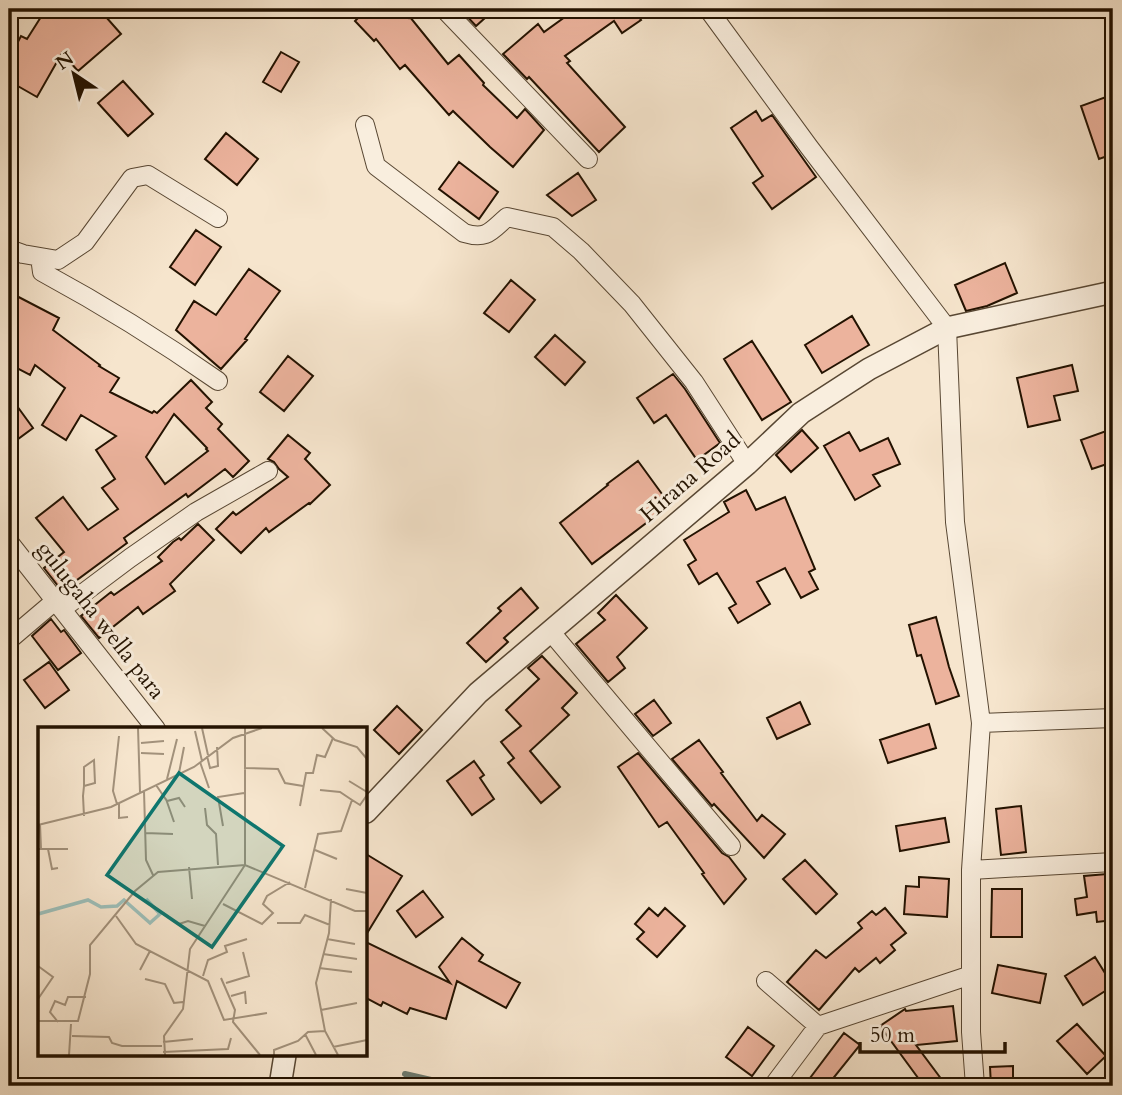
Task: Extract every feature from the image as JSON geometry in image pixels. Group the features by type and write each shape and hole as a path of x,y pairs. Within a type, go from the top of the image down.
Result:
{"street":[{"path":"444,9 588,159"},
{"path":"708,9 947,328 955,522 981,723 971,870 971,1032 975,1086"},
{"path":"365,125 376,166 464,233 485,236 508,217 553,227 581,251 632,304 694,382 747,464"},
{"path":"9,249 58,260 85,242 132,178 148,175 218,218"},
{"path":"40,257 42,272 172,348 218,381"},
{"name":"Hirana Road","path":"368,810 478,693 747,464 801,413 869,369 947,328 1113,292"},
{"path":"9,640 195,512 268,471"},
{"name":"gulugaha wella para","path":"9,541 154,727"},
{"path":"550,631 731,846"},
{"path":"981,723 1113,718"},
{"path":"971,870 1113,862"},
{"path":"773,1086 818,1026 971,975"},
{"path":"766,981 818,1026"},
{"path":"280,1086 285,1056"}],"building":[{"path":"46,9 99,9 121,34 78,71 62,53 37,97 9,81 9,59 21,36 27,39"},
{"path":"367,9 399,9 410,17 448,64 459,55 483,85 517,118 525,109 544,130 513,167 453,111 449,115 405,65 400,69 376,39 374,41 355,21"},
{"path":"460,9 495,9 476,26"},
{"path":"576,9 633,9 641,20 622,33 614,21 565,56 570,61 567,63 625,127 599,152 529,77 527,79 503,54 538,24 544,32"},
{"path":"281,52 299,62 281,92 263,82"},
{"path":"123,81 153,114 128,136 98,103"},
{"path":"1106,97 1113,117 1113,154 1099,159 1081,106"},
{"path":"756,111 762,121 772,115 816,177 772,209 753,183 763,176 731,128"},
{"path":"226,133 258,159 237,185 205,159"},
{"path":"459,162 498,192 479,219 439,189"},
{"path":"578,173 596,200 572,216 547,195"},
{"path":"196,230 221,247 195,285 170,267"},
{"path":"1005,263 1017,293 987,306 966,311 955,285"},
{"path":"249,269 280,291 245,339 247,340 221,369 176,330 194,301 216,315"},
{"path":"511,280 535,300 509,332 484,313"},
{"path":"9,292 59,318 53,330 119,378 110,392 152,413 157,413 191,380 212,402 206,408 222,424 218,429 249,461 233,477 225,469 188,497 186,494 124,538 127,543 62,591 44,568 64,552 36,518 63,497 88,530 118,509 102,488 115,479 96,450 116,436 81,415 66,440 42,425 65,388 35,365 30,375 9,364","holes":["174,414 208,451 165,484 146,457"]},
{"path":"852,316 869,345 822,373 805,345"},
{"path":"555,335 585,362 565,385 535,357"},
{"path":"752,341 791,402 762,420 724,359"},
{"path":"288,356 313,376 284,411 260,392"},
{"path":"1072,365 1078,391 1054,396 1060,420 1028,427 1017,378"},
{"path":"673,374 720,443 697,460 666,415 654,423 637,398"},
{"path":"9,395 33,428 18,439 15,435 9,439"},
{"path":"802,430 818,448 791,472 776,455"},
{"path":"1109,430 1113,443 1113,462 1092,469 1081,440"},
{"path":"849,432 860,451 888,438 900,464 873,475 880,486 855,500 824,446"},
{"path":"288,435 310,453 305,459 330,485 310,504 269,532 266,528 241,553 216,529 233,512 236,515 288,477 268,459"},
{"path":"638,461 670,505 592,564 560,523"},
{"path":"746,490 756,510 785,497 815,569 809,572 818,589 801,598 785,568 757,582 770,604 738,623 729,608 736,604 717,573 699,584 688,565 696,560 684,540 729,512 724,502"},
{"path":"198,524 214,540 170,584 175,591 143,614 138,607 99,638 81,616 111,592 114,595 162,561 158,557"},
{"path":"521,588 538,608 504,638 508,642 486,662 467,643 501,611 498,608"},
{"path":"616,595 647,628 617,657 625,668 608,682 576,644 605,620 598,613"},
{"path":"936,617 959,696 936,704 921,655 917,656 909,625"},
{"path":"51,619 61,632 64,630 81,653 58,670 32,636"},
{"path":"542,656 577,693 562,708 569,715 530,751 560,787 541,803 508,763 514,758 501,742 521,726 506,710 539,679 528,668"},
{"path":"49,662 69,690 45,708 24,680"},
{"path":"654,700 671,723 653,736 635,714"},
{"path":"800,702 810,724 777,739 767,718"},
{"path":"397,706 422,730 399,754 374,730"},
{"path":"929,724 936,748 888,763 880,740"},
{"path":"699,740 757,821 762,815 785,834 764,858 714,804 712,806 672,759"},
{"path":"638,753 746,879 724,904 667,822 659,827 618,767"},
{"path":"474,761 484,775 480,778 494,799 472,815 447,781"},
{"path":"1021,806 1026,852 1001,855 996,809"},
{"path":"945,818 949,842 900,851 896,826"},
{"path":"368,855 402,876 368,932"},
{"path":"805,860 837,894 816,914 783,879"},
{"path":"1107,874 1109,890 1113,889 1113,920 1097,922 1096,912 1077,915 1075,899 1087,897 1084,876"},
{"path":"919,877 949,879 947,917 904,914 906,886 919,887"},
{"path":"992,889 1022,889 1022,937 991,937"},
{"path":"423,891 443,917 416,937 397,911"},
{"path":"649,908 658,916 665,908 685,926 657,957 637,939 644,932 635,924"},
{"path":"885,908 906,933 891,945 895,950 880,963 876,958 859,972 855,968 819,1010 787,982 816,950 826,958 862,928 858,923 872,911 876,915"},
{"path":"462,938 483,955 479,961 520,983 506,1008 457,981 446,1019 410,1008 407,1014 383,1002 381,1006 368,999 368,943 450,983 439,967"},
{"path":"1095,957 1113,986 1083,1005 1065,976"},
{"path":"998,965 1046,974 1040,1003 992,993"},
{"path":"953,1006 957,1041 916,1045 942,1080 934,1086 924,1086 880,1026 905,1009"},
{"path":"1077,1024 1106,1056 1087,1074 1057,1041"},
{"path":"748,1027 774,1046 752,1076 726,1057"},
{"path":"844,1033 860,1045 827,1086 804,1086"},
{"path":"1013,1066 1013,1086 991,1086 990,1067"}],"waterway":[{"path":"405,1074 457,1086"}]}
